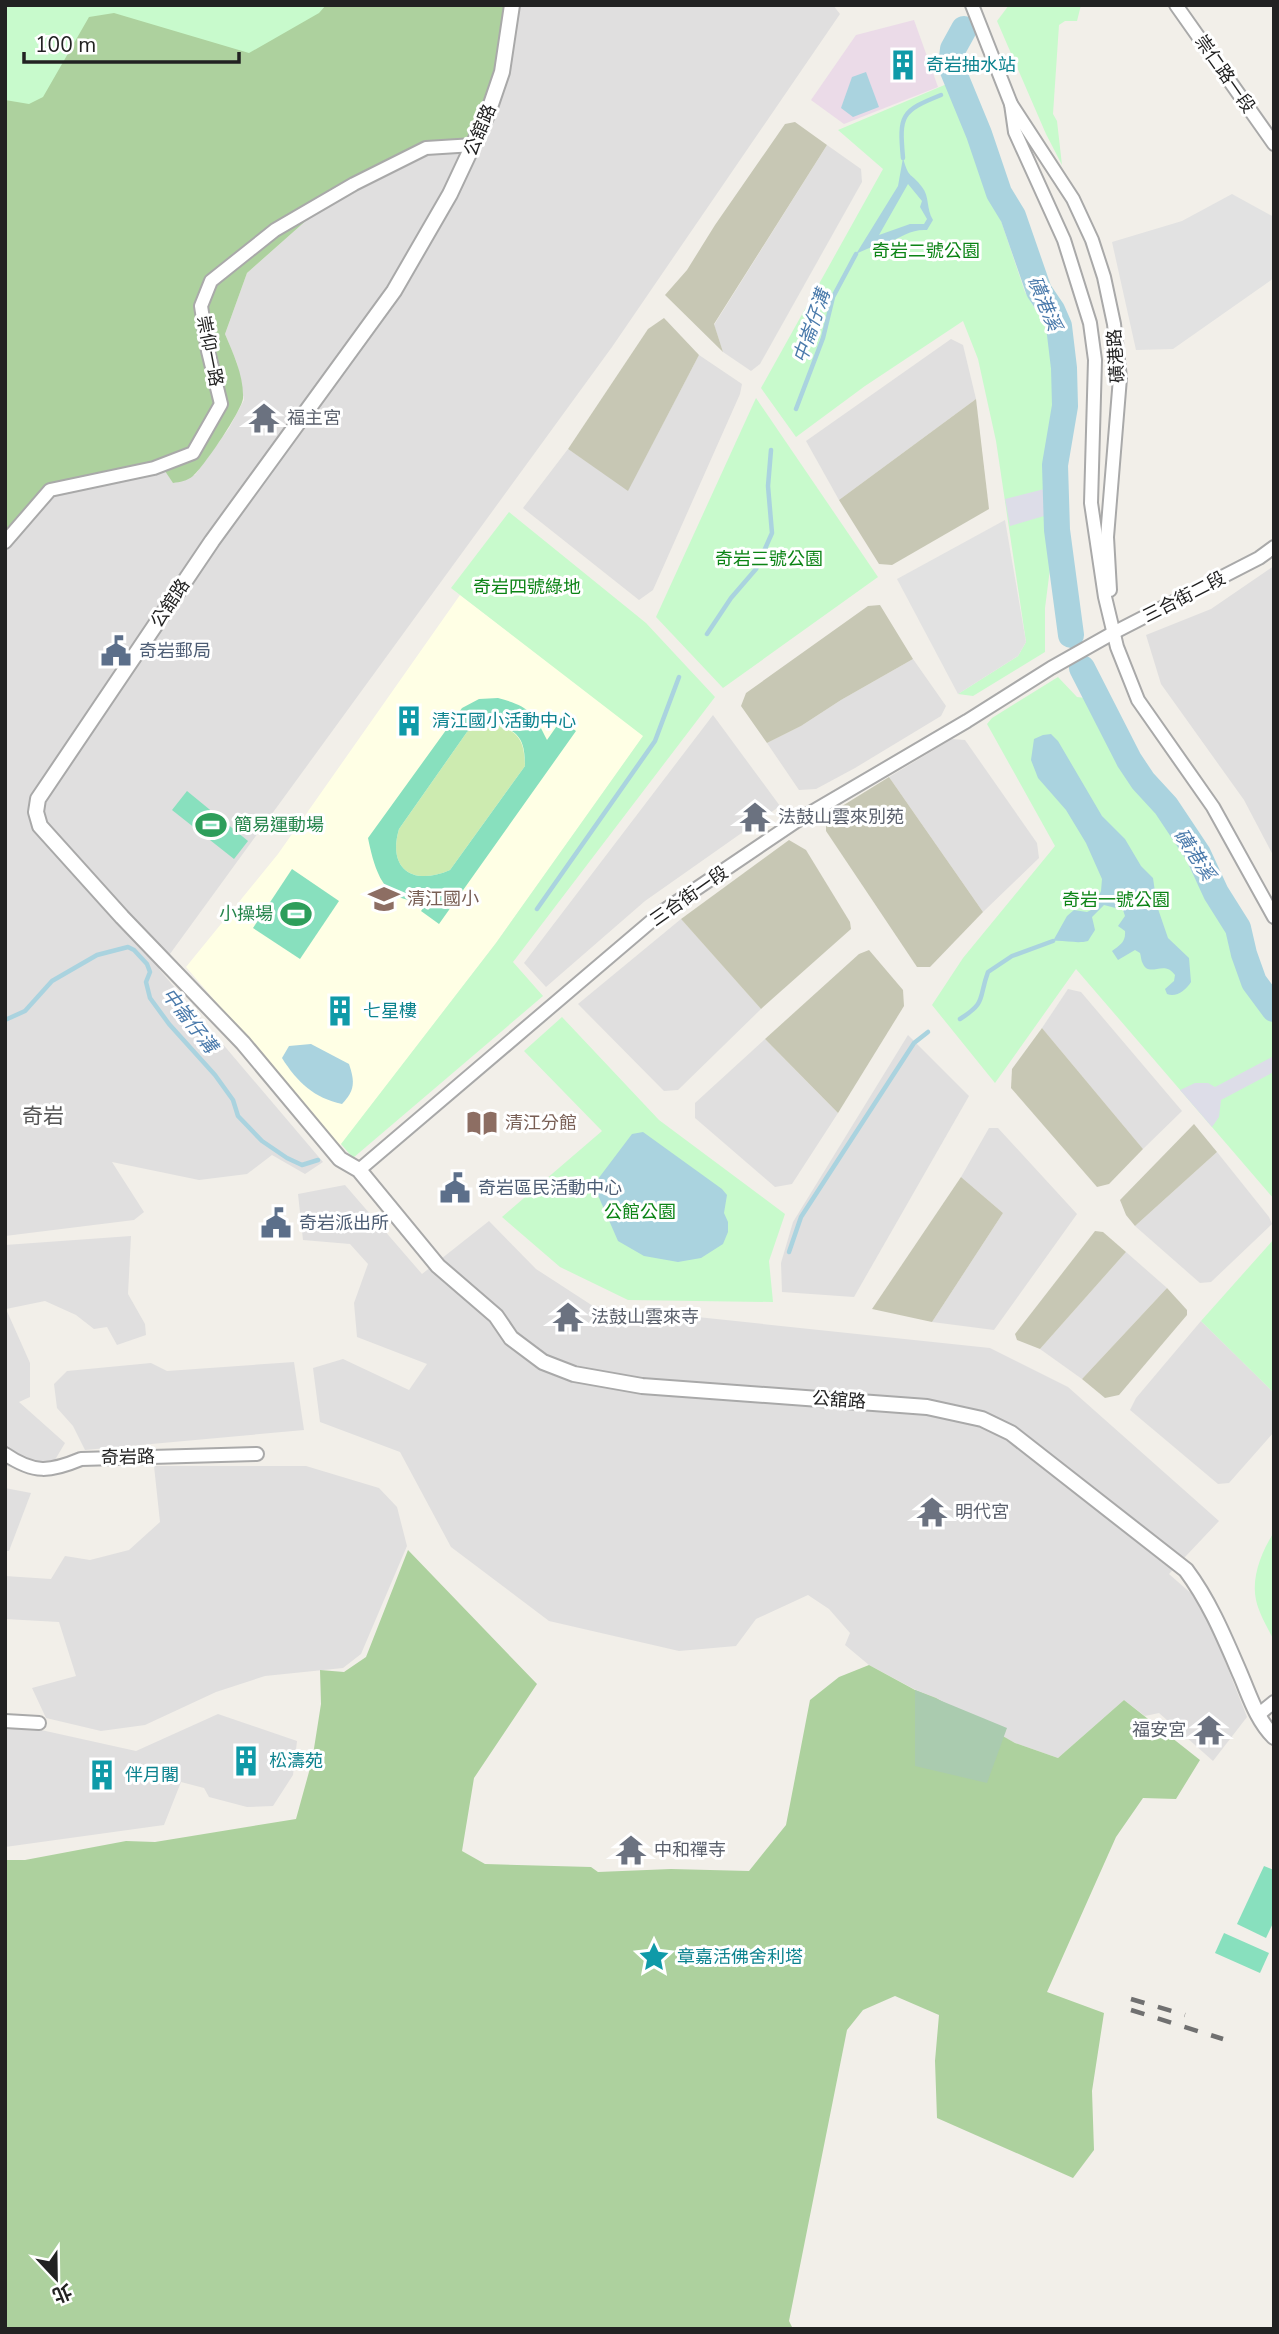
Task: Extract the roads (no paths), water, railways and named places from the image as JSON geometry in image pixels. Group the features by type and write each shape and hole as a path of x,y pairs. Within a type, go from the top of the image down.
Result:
{"street":[{"name":"公舘路","path":"512,5 502,72 474,145 450,194 394,291 212,541 38,799 36,812 40,826 243,1044 335,1153 359,1170 438,1266 496,1316 512,1338 543,1362 574,1374 642,1387 928,1407 982,1419 1011,1433 1186,1570 1215,1616 1258,1715 1274,1737"},
{"name":"磺港路","path":"972,5 1012,104 1073,199 1104,277 1114,324 1120,378 1107,537 1113,633"},
{"name":"崇仁路一段","path":"1176,5 1274,144"},
{"name":"磺港路","path":"1012,104 1015,132 1064,240 1090,323 1095,359 1091,503 1100,570 1113,633 1138,700 1213,807 1274,918"},
{"name":"崇仰一路","path":"5,542 50,490 154,468 192,453 221,404 208,351 201,306 211,281 275,230 354,184 426,148 474,145"},
{"name":"三合街二段","path":"1092,644 1189,595 1274,547"},
{"name":"三合街一段","path":"359,1170 662,912 795,822 1092,644"},
{"name":"奇岩路","path":"5,1454 36,1470 57,1469 81,1459 257,1454"},
{"path":"1258,1715 1273,1702"},
{"path":"5,1721 38,1723"}],"water":[{"path":"866,72 879,107 853,117 841,108 852,77"},
{"path":"903,158 909,173 926,195 933,220 927,230 911,232 856,254 898,186","holes":["908,184 922,201 920,207 927,219 924,224 910,224 879,235"]},
{"path":"1051,734 1058,741 1102,816 1125,839 1141,866 1153,878 1157,906 1168,938 1189,958 1191,982 1174,995 1167,994 1165,989 1174,981 1175,975 1171,971 1166,968 1146,968 1140,953 1135,950 1118,960 1112,951 1125,938 1125,931 1118,926 1125,916 1123,910 1104,905 1092,917 1095,930 1088,941 1053,941 1067,916 1074,910 1087,912 1093,909 1101,891 1102,879 1086,843 1066,810 1038,778 1031,760 1034,739"},
{"path":"311,1044 349,1064 353,1086 342,1104 323,1098 307,1088 282,1058 289,1046"},
{"path":"643,1132 727,1195 724,1213 728,1232 723,1244 701,1258 678,1262 644,1256 618,1241 597,1193 598,1179 632,1134"}],"waterway":[{"name":"磺港溪","path":"964,29 953,49 951,66 979,134 999,193 1013,216 1039,291 1059,326 1065,406 1055,465 1057,530 1071,635"},
{"name":"中崙仔溝","path":"903,158 902,132 905,116 941,95"},
{"name":"中崙仔溝","path":"796,409 823,338 833,297 856,254"},
{"name":"中崙仔溝","path":"707,634 731,598 756,569 772,533 768,486 771,450"},
{"name":"磺港溪","path":"1082,668 1129,760 1143,781 1166,806 1198,854 1216,893 1238,928 1254,982 1274,1009"},
{"name":"中崙仔溝","path":"537,909 655,741 679,677"},
{"path":"960,1019 978,1004 988,972 1012,956 1053,941"},
{"name":"中崙仔溝","path":"5,1020 25,1011 52,981 97,955 128,947 147,964 150,972 146,982 150,998 169,1024 215,1075 233,1100 238,1116 262,1141 287,1158 302,1165 318,1160"},
{"path":"789,1252 801,1217 914,1043 928,1032"}],"railway":[{"path":"1131,1999 1185,2015"},
{"path":"1131,2010 1223,2039"}],"place":[{"name":"奇岩抽水站","path":"903,65"},
{"name":"福主宮","path":"264,418"},
{"name":"奇岩郵局","path":"116,651"},
{"name":"清江國小活動中心","path":"409,721"},
{"name":"法鼓山雲來別苑","path":"755,817"},
{"name":"簡易運動場","path":"211,825"},
{"name":"清江國小","path":"384,899"},
{"name":"小操場","path":"296,914"},
{"name":"七星樓","path":"340,1011"},
{"name":"清江分館","path":"482,1123"},
{"name":"奇岩區民活動中心","path":"455,1188"},
{"name":"奇岩派出所","path":"276,1223"},
{"name":"法鼓山雲來寺","path":"568,1317"},
{"name":"明代宮","path":"932,1512"},
{"name":"福安宮","path":"1209,1730"},
{"name":"松濤苑","path":"246,1761"},
{"name":"伴月閣","path":"102,1775"},
{"name":"中和禪寺","path":"631,1850"},
{"name":"章嘉活佛舍利塔","path":"654,1957"}],"district":[{"name":"奇岩","path":"43,1116"}],"park label":[{"name":"奇岩二號公園","path":"926,251"},
{"name":"奇岩三號公園","path":"769,559"},
{"name":"奇岩四號綠地","path":"527,587"},
{"name":"奇岩一號公園","path":"1116,900"},
{"name":"公館公園","path":"640,1212"}]}
